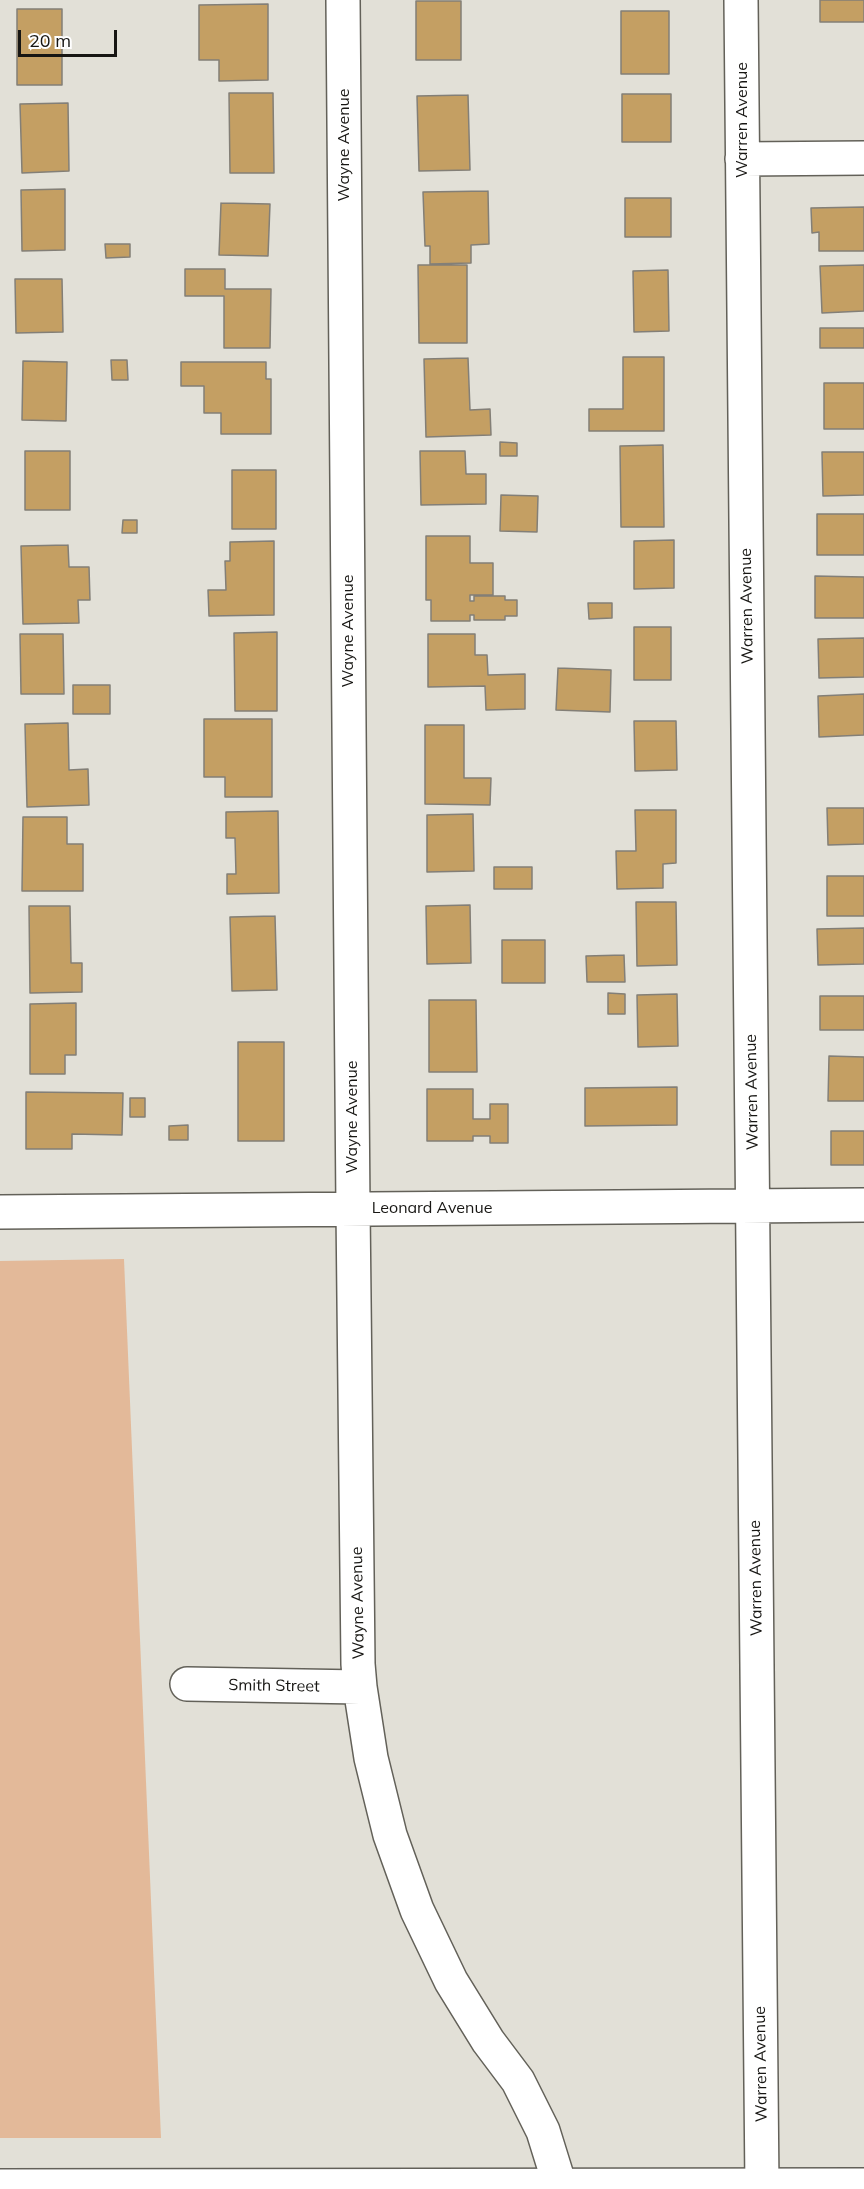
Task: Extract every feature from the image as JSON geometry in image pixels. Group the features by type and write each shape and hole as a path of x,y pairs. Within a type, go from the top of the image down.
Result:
{"street":[{"name":"Wayne Avenue","path":"343,0 353,1208 360,1687 371,1758 390,1835 417,1910 451,1981 488,2041 518,2081 543,2131 561,2187"},
{"name":"Warren Avenue","path":"741,0 762,2185"},
{"path":"742,159 864,158"},
{"name":"Leonard Avenue","path":"0,1212 864,1205"},
{"name":"Smith Street","path":"187,1684 360,1687"},
{"path":"0,2186 864,2185"}],"shaded area":[{"path":"124,1259 161,2138 0,2138 0,1261"}],"building":[{"path":"820,0 864,0 864,22 820,22"},
{"path":"416,1 461,1 461,60 416,60"},
{"path":"268,4 268,80 219,81 219,60 199,60 199,5"},
{"path":"17,9 62,9 62,85 17,85"},
{"path":"621,11 669,11 669,74 621,74"},
{"path":"229,93 273,93 274,173 230,173"},
{"path":"622,94 671,94 671,142 622,142"},
{"path":"468,95 470,170 419,171 417,96"},
{"path":"68,103 69,171 22,173 20,104"},
{"path":"65,189 65,250 22,251 21,190"},
{"path":"488,191 489,244 471,245 471,263 430,264 430,246 425,246 423,192"},
{"path":"625,198 671,198 671,237 625,237"},
{"path":"221,203 270,204 268,256 219,255"},
{"path":"864,207 864,251 819,251 819,232 812,233 811,208"},
{"path":"105,244 130,244 130,257 106,258"},
{"path":"418,265 467,265 467,343 419,343"},
{"path":"864,265 864,311 822,313 820,266"},
{"path":"185,269 225,269 225,289 271,289 270,348 224,348 224,296 185,296"},
{"path":"668,270 669,331 634,332 633,271"},
{"path":"15,279 62,279 63,332 16,333"},
{"path":"820,328 864,328 864,348 820,348"},
{"path":"623,357 664,357 664,431 589,431 589,409 623,409"},
{"path":"468,358 470,410 490,409 491,435 426,437 424,359"},
{"path":"111,360 127,360 128,380 112,380"},
{"path":"23,361 67,362 66,421 22,420"},
{"path":"181,362 266,362 266,379 271,379 271,434 221,434 221,413 204,413 204,386 181,386"},
{"path":"824,383 864,383 864,429 824,429"},
{"path":"500,442 517,443 517,456 500,456"},
{"path":"663,445 664,527 621,527 620,446"},
{"path":"25,451 70,451 70,510 25,510"},
{"path":"420,451 465,451 466,474 486,474 486,504 421,505"},
{"path":"822,452 864,452 864,495 823,496"},
{"path":"232,470 276,470 276,529 232,529"},
{"path":"501,495 538,496 537,532 500,531"},
{"path":"817,514 864,514 864,555 817,555"},
{"path":"123,520 137,520 137,533 122,533"},
{"path":"426,536 470,536 470,563 493,563 493,595 470,595 470,601 474,601 474,596 505,596 505,600 517,600 517,616 505,616 505,620 474,620 474,615 470,615 470,621 431,621 431,600 426,600"},
{"path":"674,540 674,588 634,589 634,541"},
{"path":"274,541 274,615 209,616 208,590 226,590 225,561 230,561 230,542"},
{"path":"68,545 69,567 89,567 90,600 78,600 79,623 23,624 21,546"},
{"path":"815,576 864,577 864,618 815,618"},
{"path":"588,603 612,603 612,618 589,619"},
{"path":"634,627 671,627 671,680 634,680"},
{"path":"277,632 277,711 235,711 234,633"},
{"path":"20,634 63,634 64,694 21,694"},
{"path":"428,634 475,634 475,655 487,655 488,675 525,674 525,709 486,710 485,686 428,687"},
{"path":"864,638 864,677 819,678 818,639"},
{"path":"558,668 611,670 610,712 556,710"},
{"path":"73,685 110,685 110,714 73,714"},
{"path":"864,694 864,735 819,737 818,696"},
{"path":"204,719 272,719 272,797 225,797 225,777 204,777"},
{"path":"634,721 676,721 677,770 635,771"},
{"path":"68,723 69,770 88,769 89,805 27,807 25,724"},
{"path":"425,725 464,725 464,778 491,778 490,805 425,804"},
{"path":"827,808 864,808 864,844 828,845"},
{"path":"635,810 676,810 676,863 663,864 663,888 617,889 616,851 636,851"},
{"path":"278,811 279,893 227,894 227,874 236,874 235,838 226,838 226,812"},
{"path":"473,814 474,871 427,872 427,815"},
{"path":"23,817 67,817 67,844 83,844 83,891 22,891"},
{"path":"494,867 532,867 532,889 494,889"},
{"path":"827,876 864,876 864,916 827,916"},
{"path":"636,902 676,902 677,965 637,966"},
{"path":"470,905 471,963 427,964 426,906"},
{"path":"29,906 70,906 71,963 82,963 82,992 30,993"},
{"path":"275,916 277,990 232,991 230,917"},
{"path":"864,928 864,964 818,965 817,929"},
{"path":"502,940 545,940 545,983 502,983"},
{"path":"624,955 625,982 587,982 586,956"},
{"path":"608,993 625,994 625,1014 608,1014"},
{"path":"677,994 678,1046 638,1047 637,995"},
{"path":"820,996 864,996 864,1030 820,1030"},
{"path":"429,1000 476,1000 477,1072 429,1072"},
{"path":"76,1003 76,1055 65,1055 65,1074 30,1074 30,1004"},
{"path":"238,1042 284,1042 284,1141 238,1141"},
{"path":"829,1056 864,1057 864,1101 828,1101"},
{"path":"677,1087 677,1125 585,1126 585,1088"},
{"path":"427,1089 473,1089 473,1119 490,1119 490,1104 508,1104 508,1143 490,1143 490,1136 473,1136 473,1141 427,1141"},
{"path":"26,1092 123,1093 122,1135 72,1134 72,1149 26,1149"},
{"path":"130,1098 145,1098 145,1117 130,1117"},
{"path":"188,1125 188,1140 169,1140 169,1126"},
{"path":"831,1131 864,1131 864,1165 831,1165"}]}
